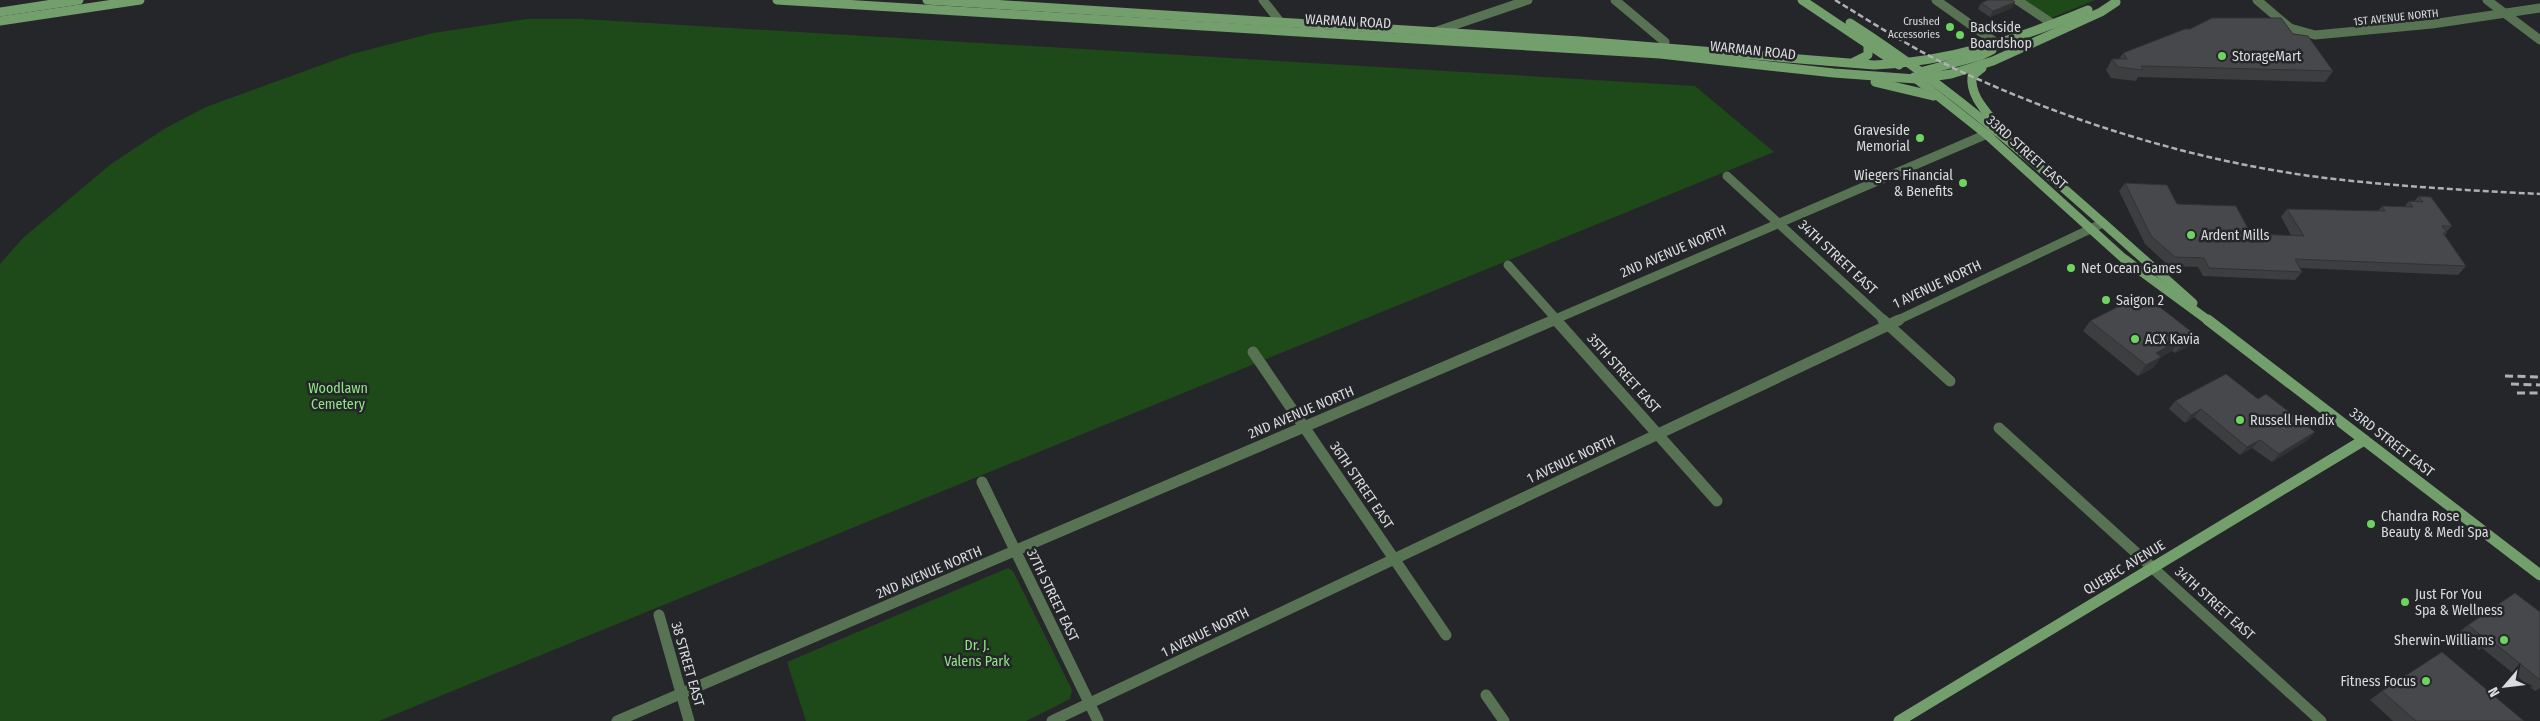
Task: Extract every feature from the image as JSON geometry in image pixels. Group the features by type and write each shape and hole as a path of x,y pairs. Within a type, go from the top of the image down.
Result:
{"main road":[{"path":"0,12 79,0"},
{"path":"0,21 140,0"},
{"name":"WARMAN ROAD","path":"777,0 1280,27 1432,32 1664,47 1841,64 1898,65 1998,44"},
{"name":"WARMAN ROAD","path":"927,0 1005,3 1280,27 1660,54 1818,71 1920,75"},
{"path":"922,9 931,0"},
{"name":"33RD STREET EAST","path":"1802,0 1898,65 1920,75"},
{"name":"33RD STREET EAST","path":"1814,0 1912,63 1920,75 1945,100 1986,134 2090,229 2162,288 2226,333 2540,575"},
{"path":"1920,75 1980,56 1998,44 2118,1"},
{"path":"2012,143 1982,105 1970,82 1972,76 1978,70 2101,12 2118,1"},
{"path":"1841,64 1866,58 1868,43"},
{"path":"1920,75 1930,77 1956,73 2008,55"},
{"path":"1818,71 1911,89 1945,100"},
{"name":"33RD STREET EAST","path":"1930,77 1997,130 2226,333"},
{"name":"QUEBEC AVENUE","path":"1899,721 2364,440"}],"street":[{"path":"1263,0 1280,27"},
{"path":"1432,32 1528,0"},
{"path":"1615,0 1664,42 1664,47"},
{"path":"1936,0 1998,44"},
{"path":"2017,0 2053,24"},
{"name":"1ST AVENUE NORTH","path":"2257,0 2285,27 2300,33 2332,34 2432,24 2540,8"},
{"path":"2487,0 2540,40"},
{"name":"2ND AVENUE NORTH","path":"617,721 1778,222 1997,130"},
{"name":"34TH STREET EAST","path":"1727,176 1950,381"},
{"name":"1 AVENUE NORTH","path":"1052,721 2103,223"},
{"name":"35TH STREET EAST","path":"1508,265 1718,501"},
{"name":"36TH STREET EAST","path":"1253,352 1446,635"},
{"name":"34TH STREET EAST","path":"2000,428 2321,721"},
{"name":"37TH STREET EAST","path":"982,482 1014,552 1098,721"},
{"name":"38 STREET EAST","path":"658,615 689,721"},
{"path":"1486,695 1504,721"}],"green space":[{"path":"2021,0 2095,0 2049,19"},
{"name":"Woodlawn Cemetery","path":"527,19 583,19 1695,86 1774,152 379,721 0,721 0,264 23,238 111,164 164,129 206,107 352,54 433,33"},
{"name":"Dr. J. Valens Park","path":"1008,568 1013,571 1072,690 1070,699 1026,721 806,721 787,662"}],"building":[{"path":"1988,0 2012,0 2015,2 1993,11 1981,3"},
{"name":"StorageMart","path":"2212,18 2281,18 2293,34 2308,36 2333,71 2141,66 2143,70 2118,67 2112,59 2127,59 2123,53 2185,29 2190,29"},
{"name":"Ardent Mills","path":"2125,183 2167,185 2177,204 2236,206 2251,234 2304,236 2287,209 2385,211 2382,206 2413,207 2409,201 2423,202 2419,196 2431,197 2452,226 2442,226 2447,233 2443,233 2466,266 2295,259 2302,272 2209,268 2204,258 2175,257 2151,236"},
{"name":"ACX Kavia","path":"2143,294 2197,336 2184,343 2180,340 2156,353 2161,357 2146,365 2090,321"},
{"name":"Russell Hendix","path":"2226,374 2258,399 2266,394 2315,432 2279,454 2260,440 2247,447 2201,409 2191,415 2175,401"},
{"name":"Sherwin-Williams","path":"2515,593 2540,612 2540,680 2492,641 2489,642 2468,625"},
{"name":"Fitness Focus","path":"2442,652 2524,721 2416,721 2382,691"}],"railway":[{"path":"1835,0 1896,37 1960,71 2044,107 2176,149 2220,160 2310,176 2396,185 2540,194"},
{"path":"2505,376 2540,377"},
{"path":"2511,384 2540,385"},
{"path":"2517,393 2540,393"}],"place":[{"name":"Crushed Accessories","path":"1950,27"},
{"name":"Backside Boardshop","path":"1960,35"},
{"name":"StorageMart","path":"2222,56"},
{"name":"Graveside Memorial","path":"1920,138"},
{"name":"Wiegers Financial & Benefits","path":"1963,183"},
{"name":"Ardent Mills","path":"2191,235"},
{"name":"Net Ocean Games","path":"2071,268"},
{"name":"Saigon 2","path":"2106,300"},
{"name":"ACX Kavia","path":"2135,339"},
{"name":"Russell Hendix","path":"2240,420"},
{"name":"Chandra Rose Beauty & Medi Spa","path":"2371,524"},
{"name":"Just For You Spa & Wellness","path":"2405,602"},
{"name":"Sherwin-Williams","path":"2504,640"},
{"name":"Fitness Focus","path":"2426,681"}]}
